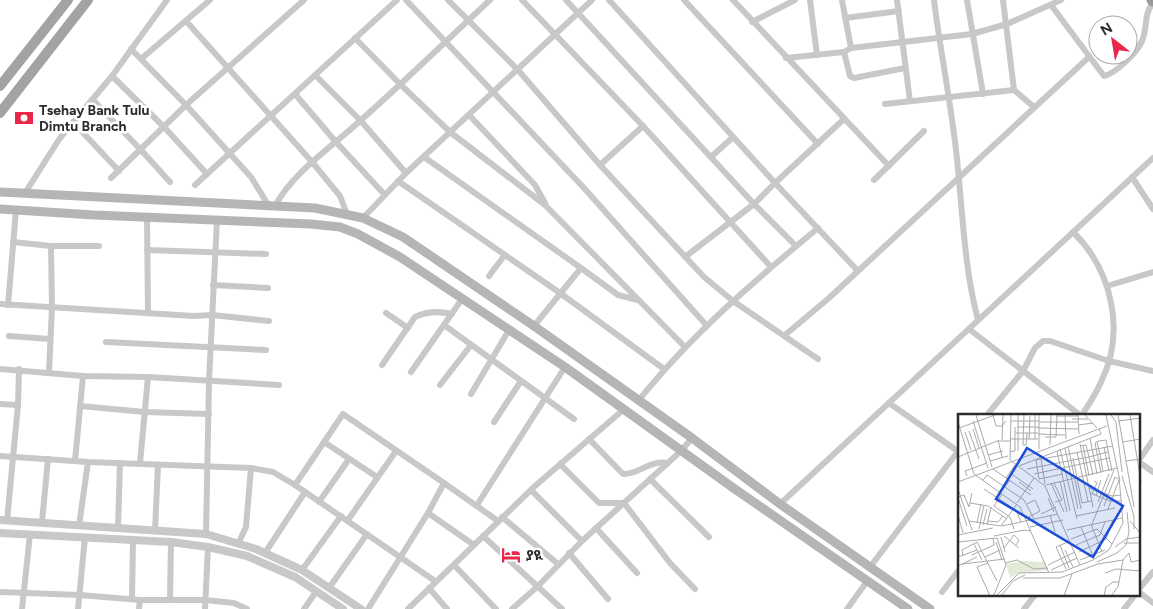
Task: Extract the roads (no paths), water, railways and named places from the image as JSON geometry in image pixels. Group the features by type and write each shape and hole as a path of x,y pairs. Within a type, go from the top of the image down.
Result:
{"main road":[{"path":"0,86 68,0"},
{"path":"0,113 88,0"},
{"path":"0,192 314,208 363,218 403,237 534,326 692,438 780,504 930,609"},
{"path":"0,209 311,224 340,227 358,234 400,257 565,367 807,540 908,609"}],"street":[{"path":"25,194 48,154 112,76 167,0"},
{"path":"141,59 210,0"},
{"path":"111,178 186,106 304,0"},
{"path":"195,185 397,0"},
{"path":"406,0 584,188 707,326"},
{"path":"448,0 518,70 600,165 704,277 733,302 818,359"},
{"path":"131,49 230,153 251,177 272,206 283,192 313,163 447,42 490,0"},
{"path":"522,0 642,126 771,267"},
{"path":"566,0 754,204 796,246"},
{"path":"363,218 406,173 592,0"},
{"path":"609,0 732,138 857,270"},
{"path":"684,0 818,144"},
{"path":"733,0 889,166"},
{"path":"752,22 795,0"},
{"path":"810,0 817,55"},
{"path":"842,0 851,48"},
{"path":"898,0 910,101"},
{"path":"934,0 938,38 950,98 972,297 978,320"},
{"path":"967,0 983,94"},
{"path":"1003,0 1014,90 1034,107"},
{"path":"786,58 844,52 851,48 972,34 1007,24 1061,0"},
{"path":"1138,47 1142,42 1147,10 1153,2"},
{"path":"1051,5 1088,57"},
{"path":"845,18 899,11"},
{"path":"186,21 313,163 340,196 347,214"},
{"path":"356,38 450,132 545,205 685,347"},
{"path":"844,52 850,76 854,78 906,68"},
{"path":"784,335 829,298 857,270 959,179 1034,107 1088,59"},
{"path":"1095,65 1104,76 1109,75 1121,65"},
{"path":"315,75 361,121 406,173"},
{"path":"112,76 165,128 207,174"},
{"path":"885,104 1014,90"},
{"path":"295,94 384,194"},
{"path":"93,100 170,182"},
{"path":"469,115 535,185 545,205"},
{"path":"685,257 754,204 774,183 844,119"},
{"path":"73,122 119,170"},
{"path":"600,165 642,126"},
{"path":"874,180 924,131"},
{"path":"711,157 732,138"},
{"path":"424,157 618,295 638,300"},
{"path":"780,504 1153,158"},
{"path":"1132,177 1153,209"},
{"path":"398,181 560,293 664,368"},
{"path":"8,305 16,210"},
{"path":"147,217 148,313"},
{"path":"206,534 209,381 217,220"},
{"path":"639,400 664,368 685,347 771,267 818,228"},
{"path":"1073,232 1086,244 1094,255 1107,286 1114,322 1114,337 1109,361 1102,380 1082,414"},
{"path":"13,242 51,246 99,246"},
{"path":"49,372 52,307 51,246"},
{"path":"147,250 266,254"},
{"path":"489,276 504,256"},
{"path":"534,326 581,268"},
{"path":"1107,286 1153,272"},
{"path":"213,285 268,288"},
{"path":"411,372 462,299"},
{"path":"0,304 194,316 212,315 269,321"},
{"path":"382,365 415,317 439,311 452,314"},
{"path":"386,313 408,328"},
{"path":"444,325 574,419"},
{"path":"969,329 1080,414"},
{"path":"471,394 509,330"},
{"path":"9,336 50,339"},
{"path":"988,414 1023,371 1035,348 1043,341 1050,341 1109,361 1153,372"},
{"path":"106,342 266,350"},
{"path":"440,385 471,345"},
{"path":"476,505 565,367"},
{"path":"0,369 19,369 83,376 148,377 279,385"},
{"path":"19,369 13,456 3,521 206,534 266,554 302,570 360,609"},
{"path":"75,461 83,376"},
{"path":"140,463 148,377"},
{"path":"494,422 521,381"},
{"path":"889,403 958,450"},
{"path":"0,404 18,405"},
{"path":"80,406 145,412 209,414"},
{"path":"408,609 531,490 623,410"},
{"path":"295,485 343,414 476,505 500,519 558,564"},
{"path":"512,609 537,587 569,553 681,451 692,438"},
{"path":"589,439 624,474 654,463 668,463"},
{"path":"1140,460 1153,440"},
{"path":"324,442 377,477"},
{"path":"348,520 396,451"},
{"path":"870,567 958,452"},
{"path":"0,456 88,462 251,468 273,472 348,520 436,582"},
{"path":"42,522 48,459"},
{"path":"319,502 349,459"},
{"path":"79,526 88,462"},
{"path":"118,528 120,462"},
{"path":"1140,462 1153,472"},
{"path":"560,464 599,504 624,503"},
{"path":"155,531 158,465"},
{"path":"238,544 246,527 251,468"},
{"path":"650,479 710,537"},
{"path":"368,609 428,513 444,483"},
{"path":"531,490 582,541"},
{"path":"266,554 305,492"},
{"path":"624,503 670,563 695,589"},
{"path":"428,513 474,545"},
{"path":"302,570 341,516"},
{"path":"596,528 637,573"},
{"path":"0,533 171,542 208,547 247,556 294,577 343,609"},
{"path":"22,609 30,534"},
{"path":"330,588 367,534"},
{"path":"483,536 562,609"},
{"path":"78,609 85,537"},
{"path":"132,599 134,540"},
{"path":"170,599 171,542"},
{"path":"205,609 208,547"},
{"path":"569,553 608,599"},
{"path":"454,564 496,609"},
{"path":"942,592 958,571"},
{"path":"1140,590 1153,572"},
{"path":"848,609 868,580"},
{"path":"428,588 447,609"},
{"path":"0,592 80,595 140,600 205,600 234,603 247,609"},
{"path":"304,609 316,592"},
{"path":"1140,592 1153,603"},
{"path":"1024,609 1034,596"},
{"path":"1124,609 1134,596"},
{"path":"140,600 140,609"}],"place":[{"name":"Tsehay Bank Tulu Dimtu Branch","path":"24,118"},
{"name":"ያዪ","path":"511,555"}]}
